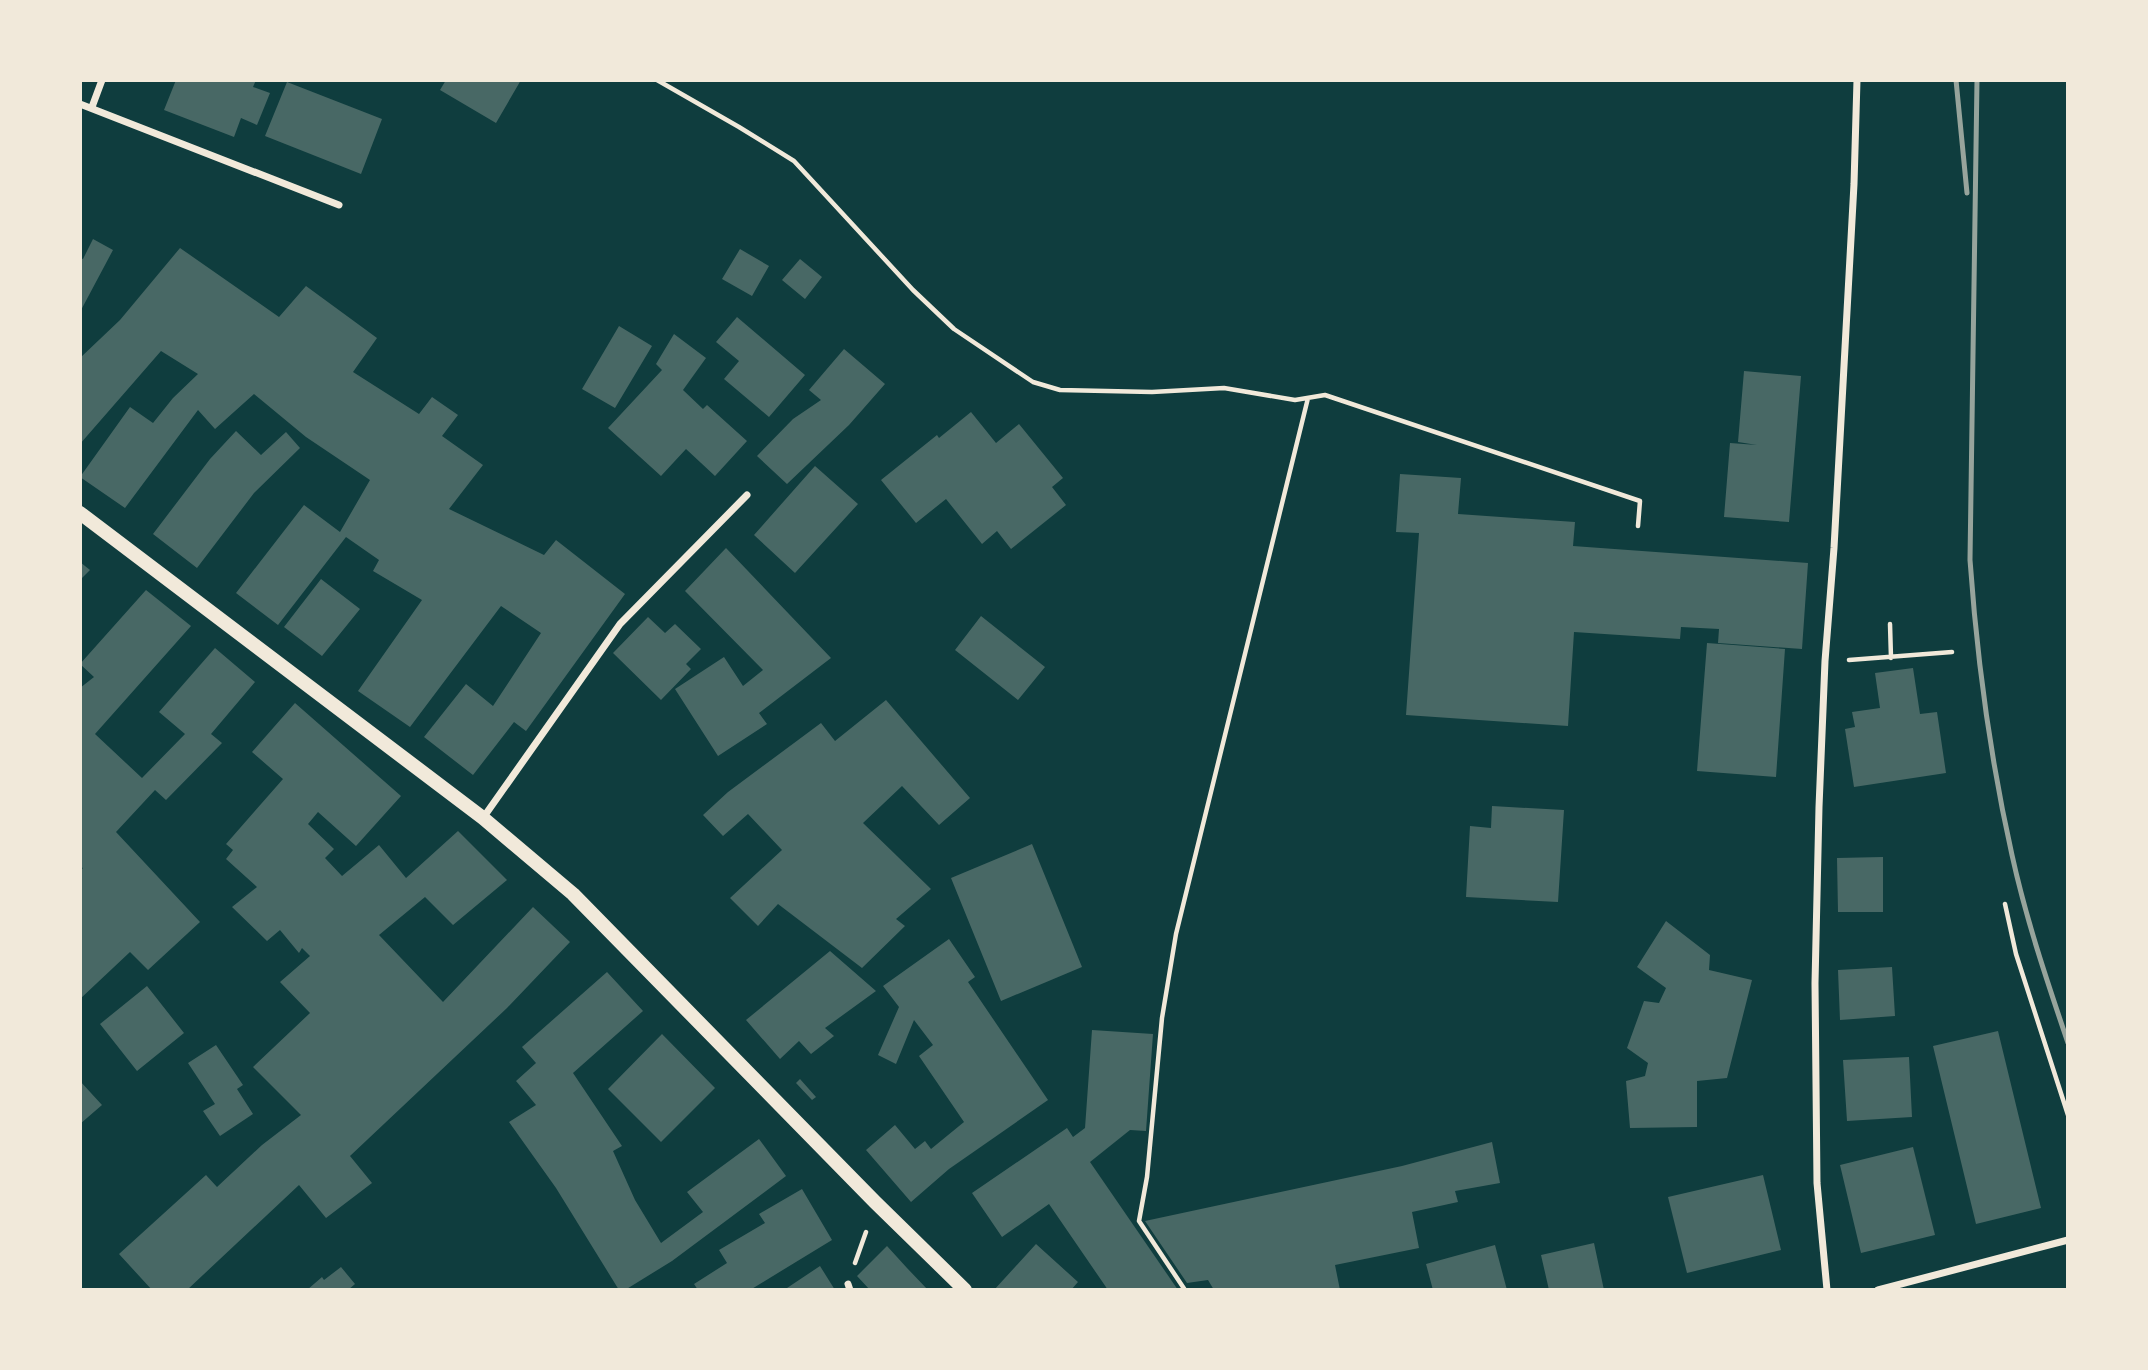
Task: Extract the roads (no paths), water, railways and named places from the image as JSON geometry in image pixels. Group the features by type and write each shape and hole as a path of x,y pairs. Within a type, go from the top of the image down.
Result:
{"main road":[{"path":"80,513 483,818 586,906 965,1290"}],"street":[{"path":"92,107 102,80"},
{"path":"1827,1290 1817,1183 1815,983 1818,807 1857,80"},
{"path":"80,104 338,205"},
{"path":"483,818 620,624 747,495"},
{"path":"1878,1290 2067,1240"}],"railway":[{"path":"1956,80 1967,193"},
{"path":"1977,80 1970,560 1973,597 1991,745 2004,818 2030,926 2068,1043"}]}
